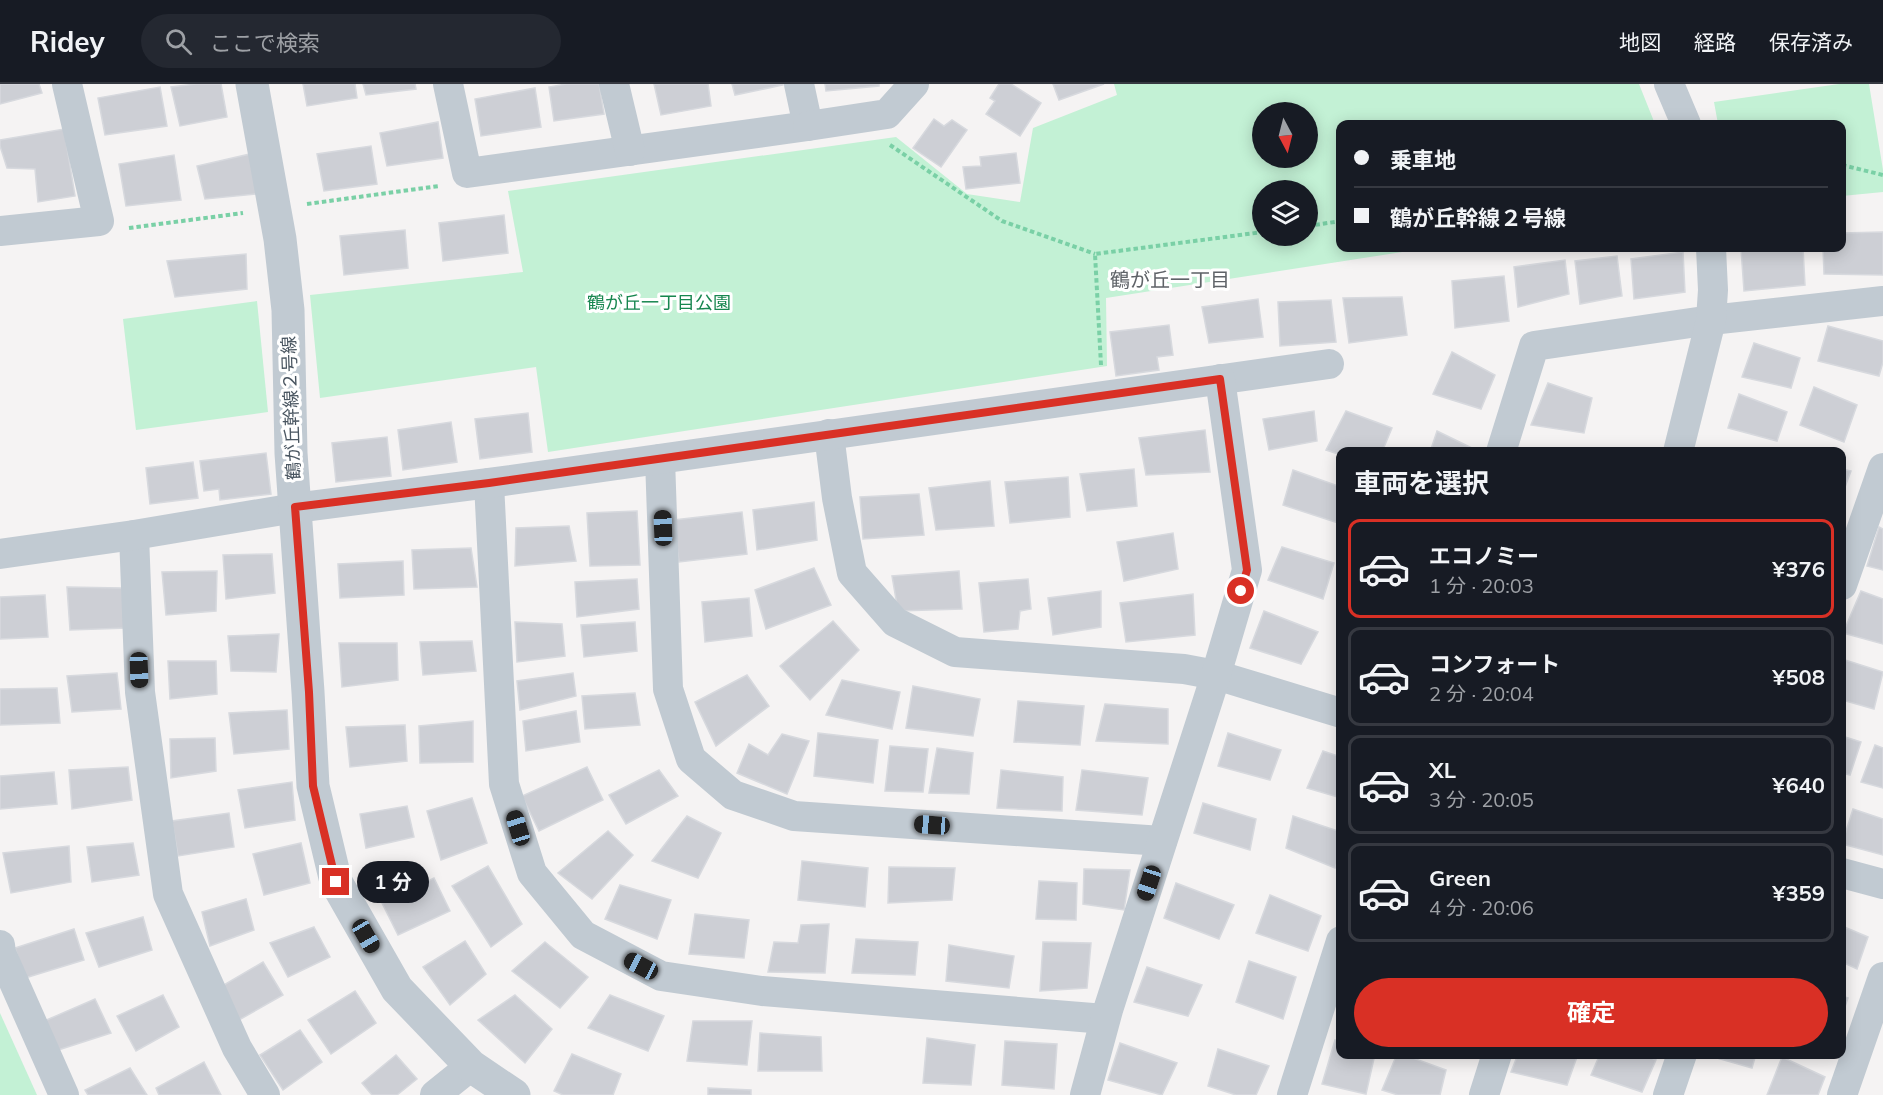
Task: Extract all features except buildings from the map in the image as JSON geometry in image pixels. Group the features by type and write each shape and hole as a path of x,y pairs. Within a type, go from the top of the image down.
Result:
{"street":[{"path":"0,231 99,221 67,84"},
{"name":"鶴が丘幹線２号線","path":"252,84 280,240 286,298 291,453 309,692 313,786 336,882 397,989 471,1066 514,1095"},
{"path":"448,84 468,173 887,114 914,84"},
{"path":"614,84 630,151"},
{"path":"799,84 808,126"},
{"path":"1669,84 1684,120"},
{"path":"1679,447 1711,320 1713,290 1711,252"},
{"path":"1503,447 1534,346 1711,320 1883,301"},
{"path":"0,554 134,535 295,507 489,483 1329,364"},
{"path":"1085,1095 1105,1019 1216,675 1247,570 1220,379"},
{"path":"829,434 837,498 852,573 895,622 955,652 1185,669 1216,675 1336,711"},
{"path":"660,459 669,689 691,759 733,795 794,816 1162,841"},
{"path":"1846,574 1883,468"},
{"path":"489,483 504,784 532,873 583,935 661,976 762,991 1105,1019"},
{"path":"134,535 140,692 168,894 237,1048 265,1095"},
{"path":"1846,874 1883,884"},
{"path":"0,950 63,1095"},
{"path":"1292,1095 1336,957"},
{"path":"1842,1095 1883,977"},
{"path":"1484,1095 1495,1059"},
{"path":"1668,1095 1680,1059"},
{"path":"435,1095 471,1066"}],"path":[{"path":"851,119 1002,221 1095,254 1252,233"},
{"path":"1846,166 1883,175"},
{"path":"1318,224 1336,222"},
{"path":"1095,254 1102,396"}],"green space":[{"name":"鶴が丘一丁目公園","path":"1114,84 1639,84 1653,120 1336,120 1336,252 1402,252 1106,298 1107,366 548,452 536,367 320,398 310,295 523,272 508,191 896,137 967,194 1020,202 1033,128 1117,95"},
{"path":"1839,84 1869,84 1883,170 1883,192 1846,196 1846,120 1717,120 1714,102"},
{"path":"257,301 268,412 136,430 123,319"},
{"path":"0,1013 37,1095 0,1095"}],"district":[{"name":"鶴が丘一丁目","path":"1170,279"}],"route":[{"path":"336,882 313,786 309,692 295,507 489,483 1220,379 1247,570 1241,591"}]}
